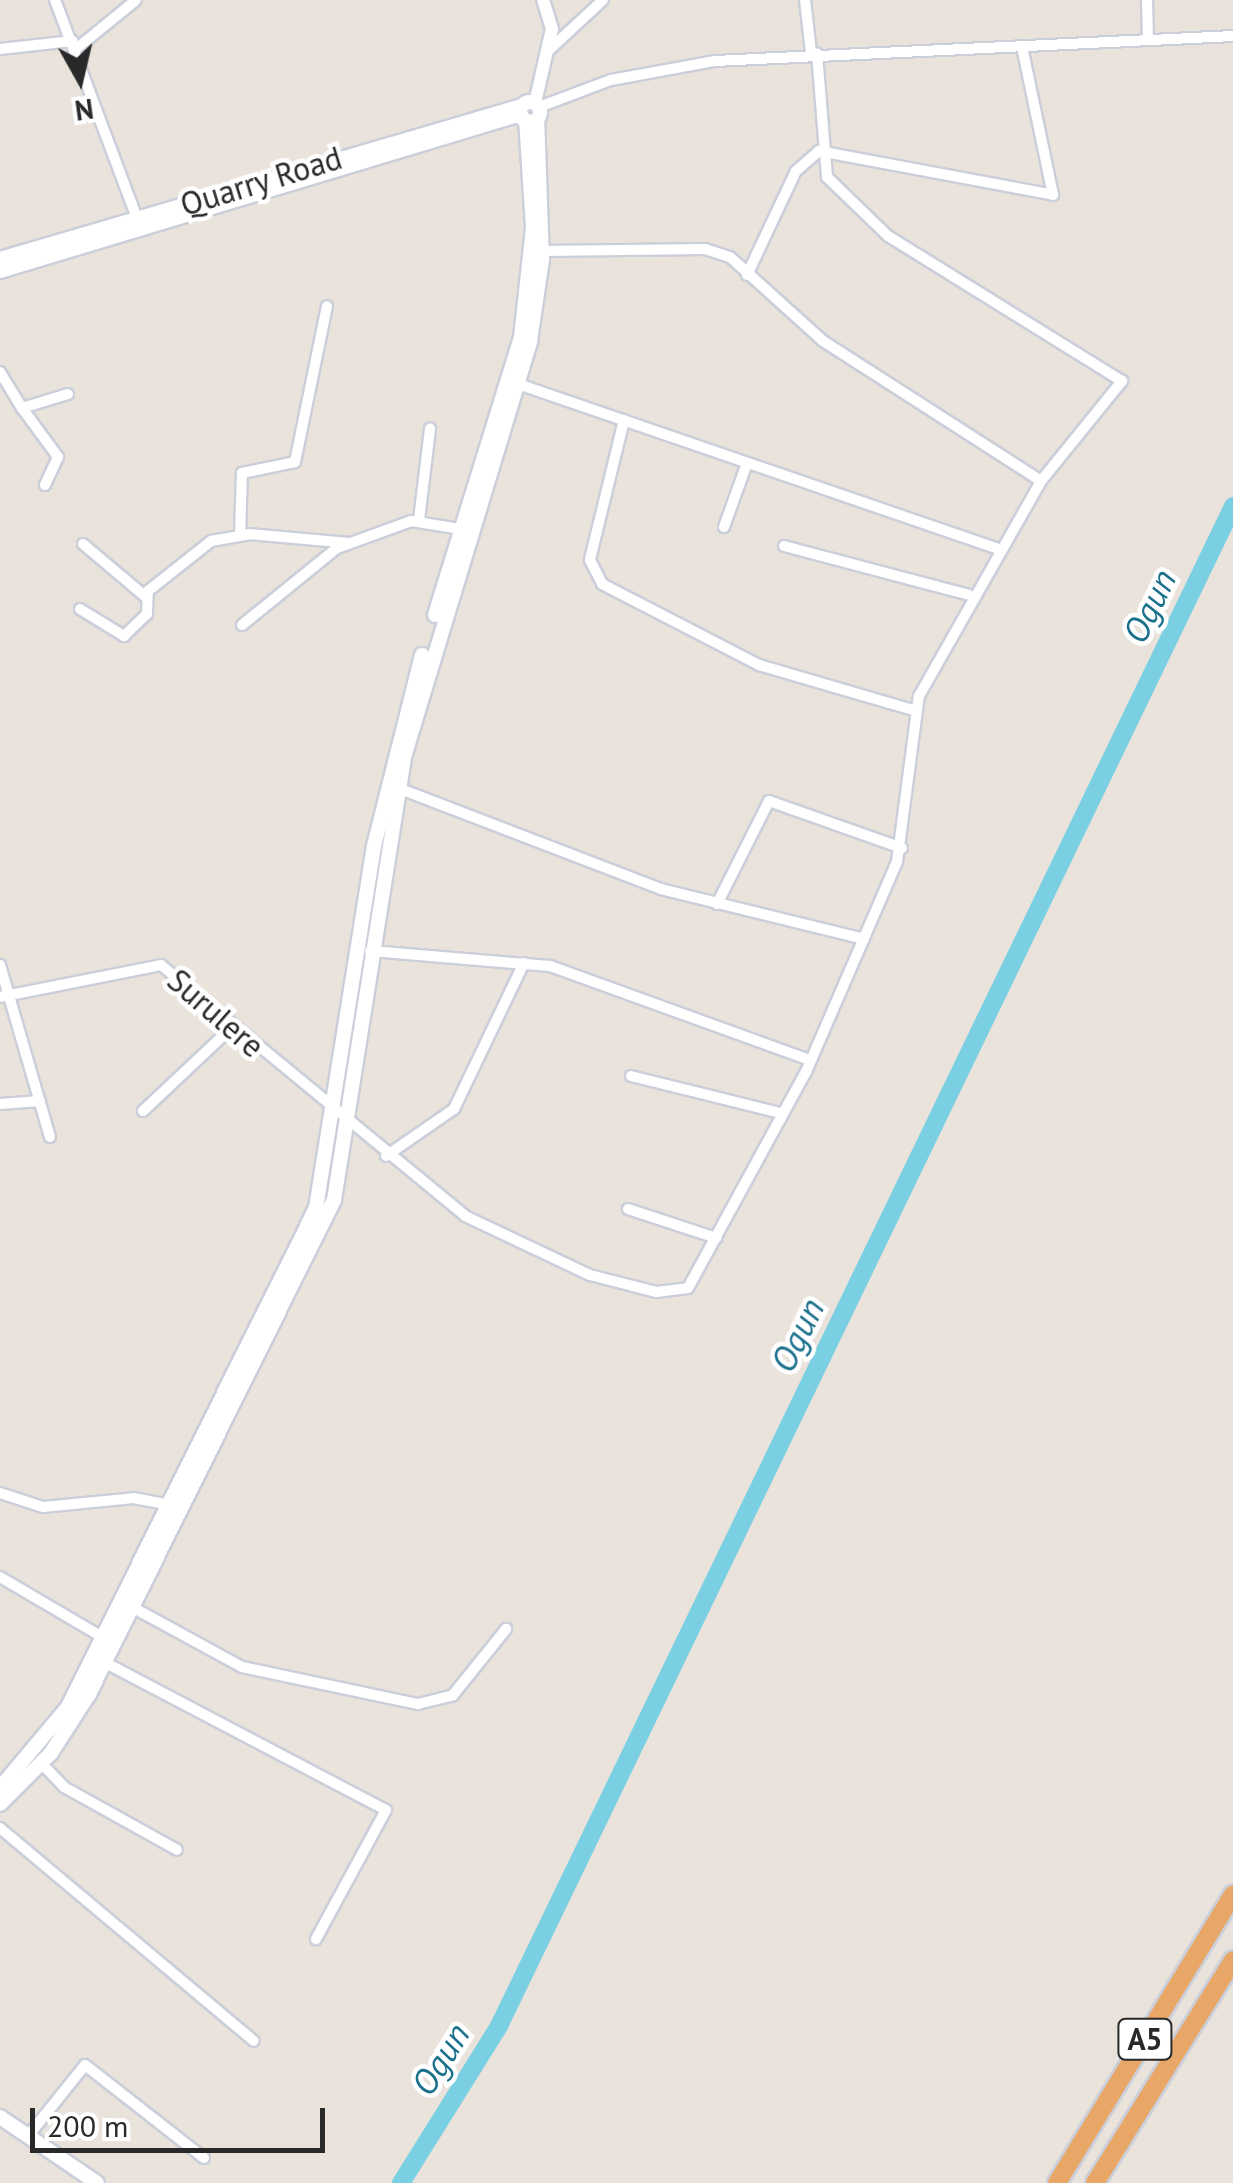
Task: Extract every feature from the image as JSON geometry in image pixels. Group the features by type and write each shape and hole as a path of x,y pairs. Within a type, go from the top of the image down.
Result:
{"highway":[{"name":"A5","path":"1056,2183 1233,1896"},
{"name":"A5","path":"1095,2183 1233,1960"}],"main road":[{"name":"Quarry Road","path":"0,259 530,112"},
{"name":"Quarry Road","path":"0,271 530,112"},
{"path":"0,1804 41,1763 104,1662 316,1241 351,1130 370,950 398,788 521,385 542,251 530,112"},
{"path":"0,1788 52,1731 104,1638 316,1208 337,1114 394,750 521,338 533,227 530,112"},
{"path":"0,2116 97,2183"},
{"path":"0,2124 87,2183"}],"street":[{"path":"56,0 137,218"},
{"path":"0,50 74,45 136,0"},
{"path":"530,112 550,49 542,0"},
{"path":"550,49 603,0"},
{"path":"628,1209 716,1238 808,1060 902,848 913,710 969,595 1041,482 1118,391 1119,376 888,236 827,177 819,151 814,53 805,0"},
{"path":"1147,0 1148,40"},
{"path":"530,112 610,80 814,53 1233,36"},
{"path":"819,151 1053,195 1022,46"},
{"path":"747,275 796,171 819,151"},
{"path":"542,251 704,248 747,275 823,342 1041,482"},
{"path":"240,535 242,473 295,462 327,306"},
{"path":"0,372 58,458 45,484"},
{"path":"521,385 746,466 999,549"},
{"path":"22,408 68,394"},
{"path":"624,420 590,560 602,584 759,665 913,710"},
{"path":"419,520 430,429"},
{"path":"724,526 746,466"},
{"path":"242,625 350,543 419,520 462,529"},
{"path":"80,609 124,636 146,614 146,597 194,550 240,535 350,543"},
{"path":"83,544 146,597"},
{"path":"784,546 969,595"},
{"path":"398,788 593,867 718,904 864,939"},
{"path":"718,904 768,801 902,848"},
{"path":"370,950 524,963 808,1060"},
{"name":"Surulere","path":"6,996 147,961 171,970 231,1028 337,1114 351,1130 497,1234 656,1292 688,1288 716,1238"},
{"path":"386,1156 454,1109 524,963"},
{"path":"0,965 50,1137"},
{"path":"143,1111 231,1028"},
{"path":"631,1076 780,1113"},
{"path":"0,1104 40,1101"},
{"path":"0,1494 43,1507 134,1498 170,1504"},
{"path":"0,1577 104,1638"},
{"path":"132,1607 242,1667 418,1704 453,1695 506,1629"},
{"path":"104,1662 386,1810 316,1939"},
{"path":"41,1763 64,1786 177,1850"},
{"path":"0,1828 254,2042"},
{"path":"28,2136 85,2064 204,2158"}],"waterway":[{"name":"Ogun","path":"401,2183 499,2026 1233,506"}]}
